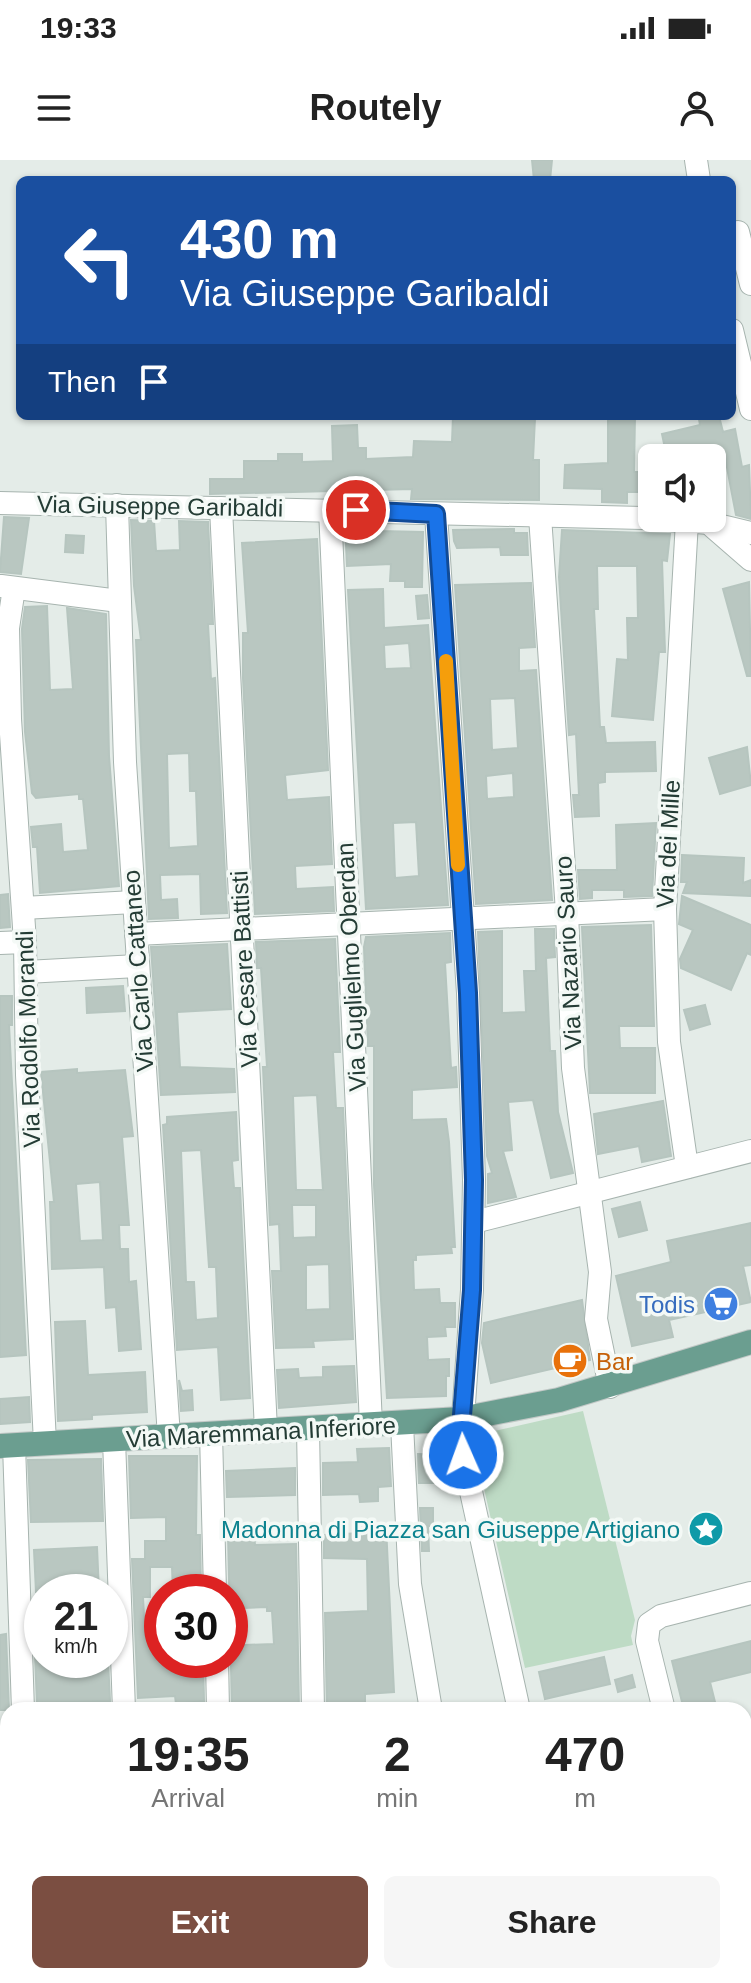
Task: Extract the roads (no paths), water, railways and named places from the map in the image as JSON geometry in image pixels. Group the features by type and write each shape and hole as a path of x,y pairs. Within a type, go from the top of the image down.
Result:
{"main road":[{"name":"Via Maremmana Inferiore","path":"7,1446 461,1419 525,1408 610,1387 751,1342"}],"street":[{"path":"738,232 751,283"},
{"path":"736,347 751,409"},
{"name":"Via Giuseppe Garibaldi","path":"0,503 330,509 638,520"},
{"name":"Via Carlo Cattaneo","path":"117,505 137,966 169,1437"},
{"name":"Via Cesare Battisti","path":"221,508 266,1430"},
{"name":"Via Guglielmo Oberdan","path":"330,509 371,1425"},
{"path":"436,514 468,993 474,1222 461,1419 464,1463 517,1702"},
{"name":"Via Nazario Sauro","path":"540,516 567,912 573,1068 600,1276 596,1319 610,1387"},
{"name":"Via Giuseppe Garibaldi","path":"726,528 751,533"},
{"name":"Via dei Mille","path":"687,1167 669,1042 665,909 697,532"},
{"path":"712,532 751,560"},
{"path":"7,587 119,601"},
{"name":"Via Rodolfo Morandi","path":"7,587 5,719 25,942 27,1075 45,1443"},
{"path":"23,908 134,902"},
{"path":"136,934 462,916 665,909"},
{"path":"0,943 25,942"},
{"path":"26,972 137,966"},
{"path":"474,1222 751,1151"},
{"path":"402,1424 410,1584 430,1702"},
{"path":"308,1429 313,1702"},
{"path":"211,1433 215,1574"},
{"path":"114,1440 124,1702"},
{"path":"7,1446 23,1702"},
{"path":"662,1702 647,1641 649,1624 661,1616 751,1593"},
{"path":"217,1678 218,1702"}],"place":[{"name":"Todis","path":"721,1304"},
{"name":"Bar","path":"570,1361"},
{"name":"Madonna di Piazza san Giuseppe Artigiano","path":"706,1529"}]}
